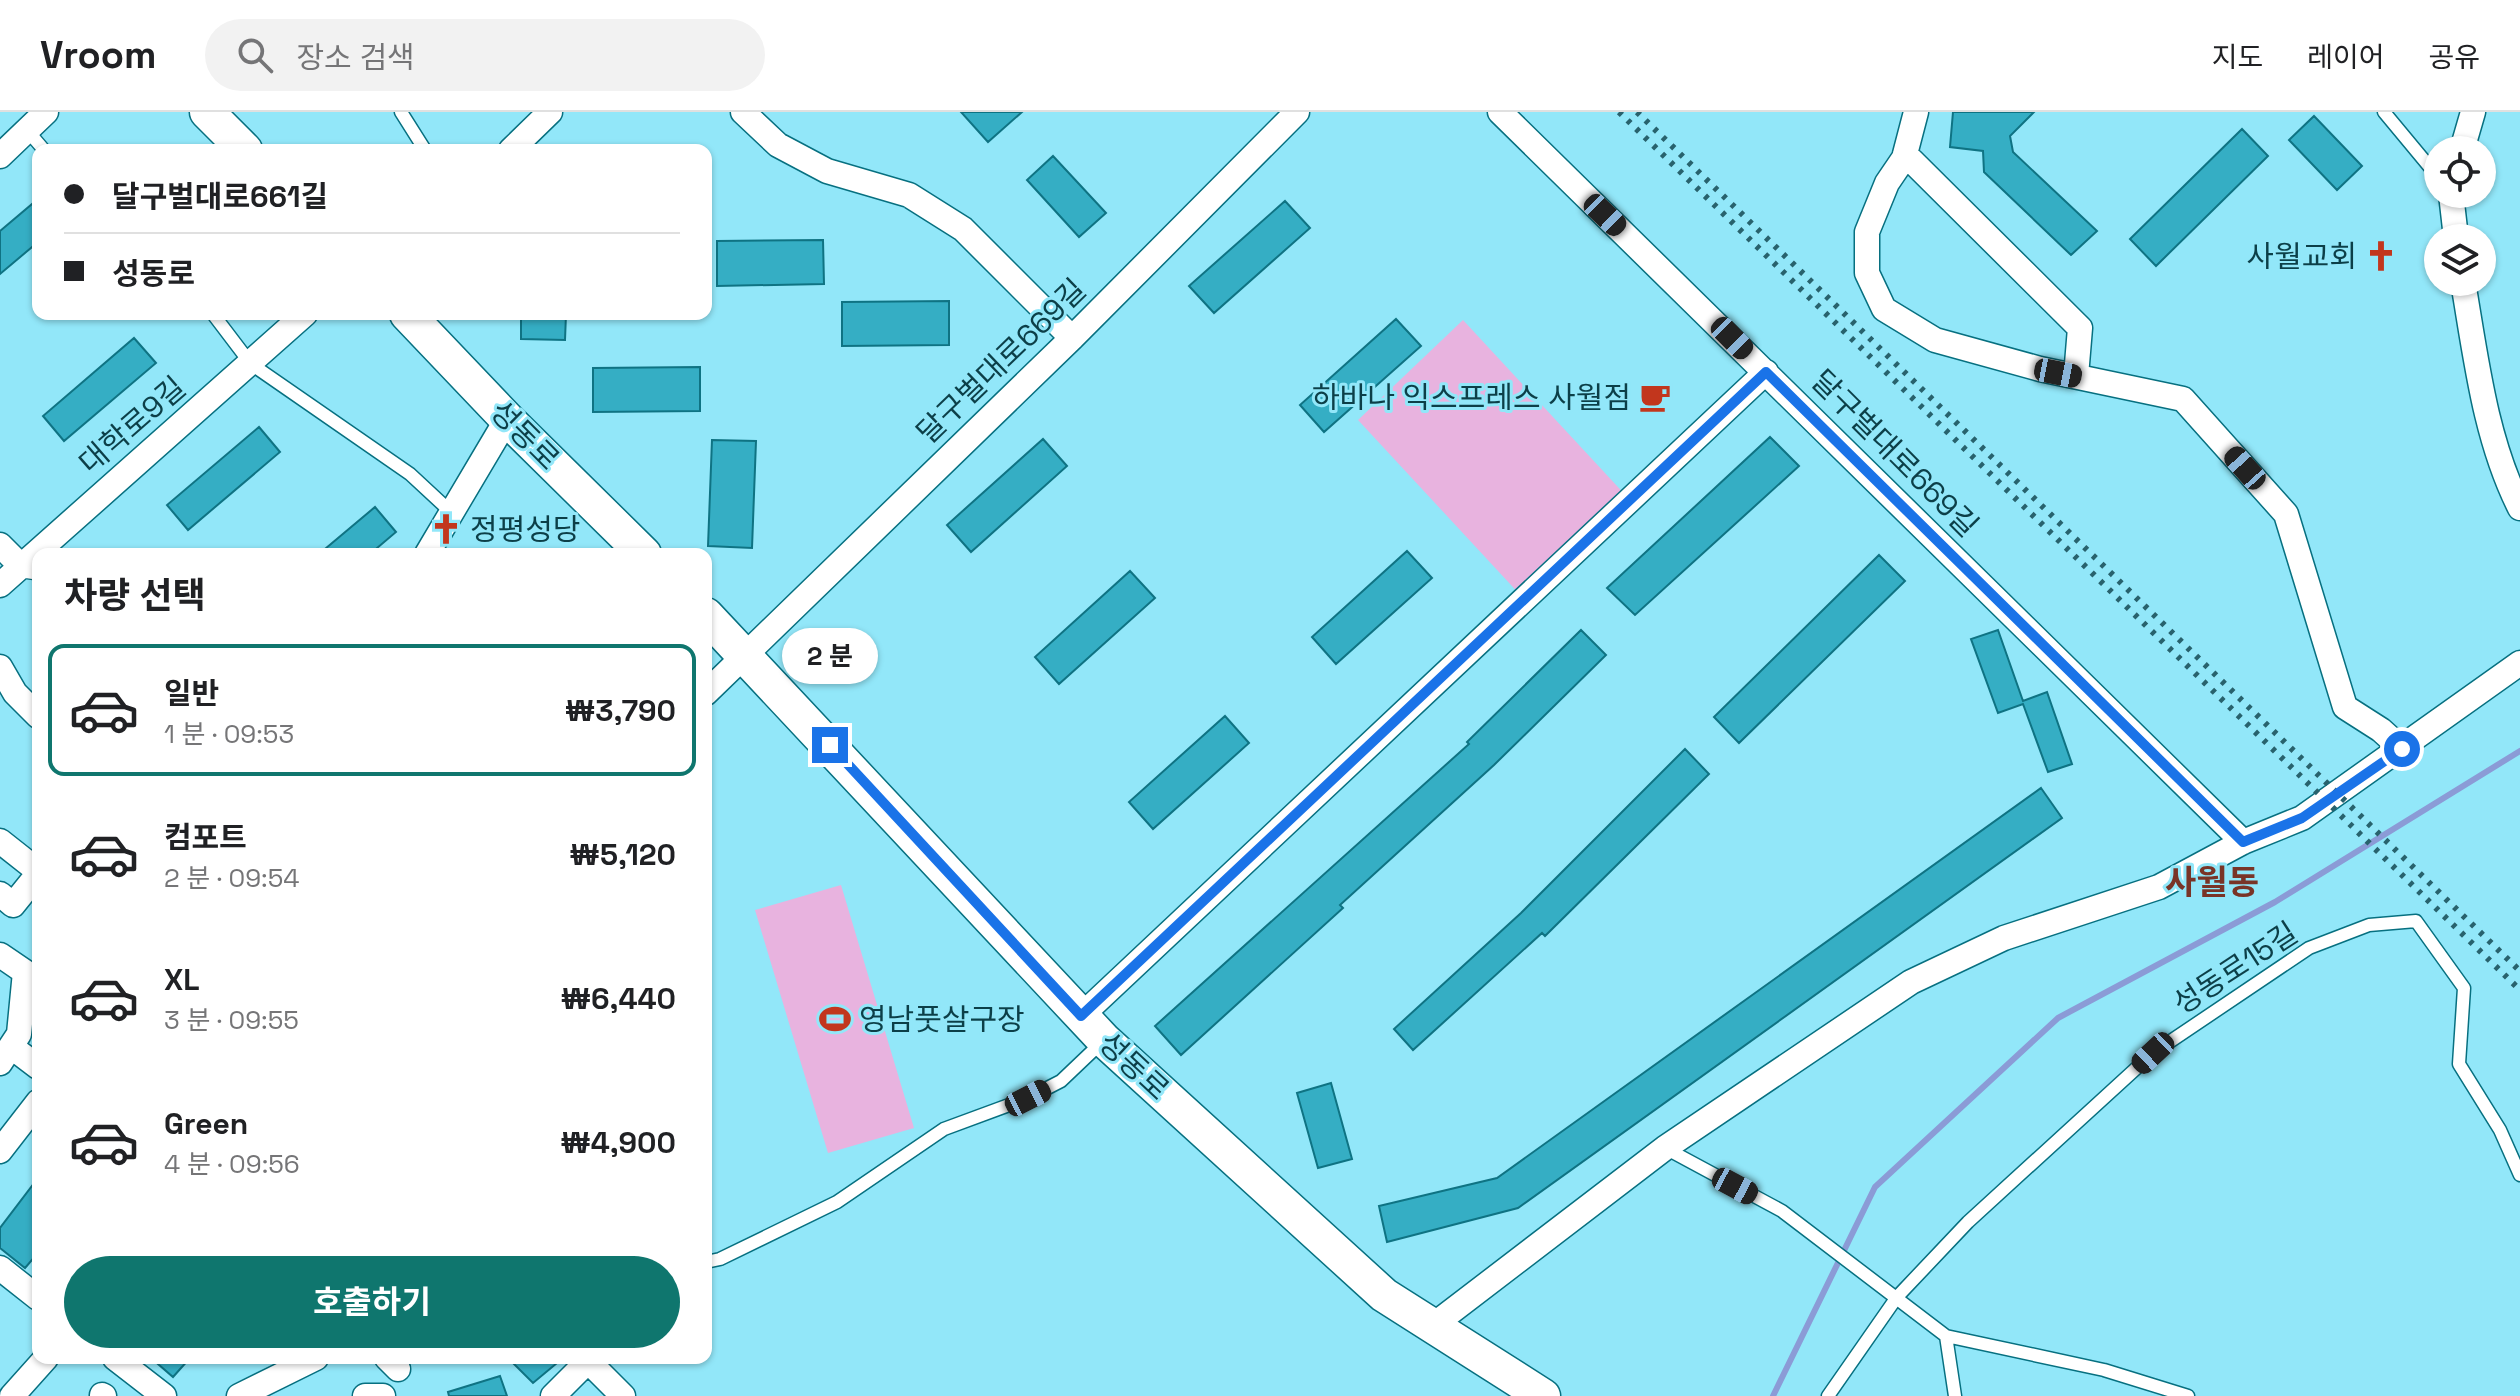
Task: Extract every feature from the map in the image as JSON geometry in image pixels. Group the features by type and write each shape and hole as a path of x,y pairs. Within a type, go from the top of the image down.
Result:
{"street":[{"path":"0,156 46,112"},
{"path":"207,112 239,144"},
{"path":"517,144 550,112"},
{"path":"743,112 778,145 827,171 909,195 963,229 1072,338"},
{"name":"달구벌대로669길","path":"712,687 1072,338 1297,112"},
{"name":"달구벌대로669길","path":"1500,112 2243,842"},
{"path":"1916,112 1905,154 1887,183 1867,232 1867,273 1884,309 1935,340 2183,399 2286,514 2345,707 2381,730 2402,749"},
{"path":"2466,136 2473,112"},
{"path":"1905,154 2080,328 2076,376"},
{"path":"2465,296 2480,381 2500,462 2520,508"},
{"name":"대학로9길","path":"49,548 299,320"},
{"name":"성동로","path":"413,320 507,419 638,548"},
{"path":"1092,1028 1766,372"},
{"path":"431,548 507,419"},
{"path":"0,545 29,566"},
{"name":"대학로9길","path":"0,585 29,566"},
{"name":"성동로","path":"712,621 1092,1028 1384,1295 1543,1396"},
{"path":"1431,1327 1665,1148 1911,982 2004,938 2159,887 2243,842 2302,818 2520,663"},
{"path":"0,667 15,693 32,710"},
{"path":"0,841 32,867"},
{"path":"4,906 32,878"},
{"path":"0,955 25,972 19,1034 6,1056 32,1065"},
{"path":"0,1151 32,1110"},
{"path":"0,1268 32,1293"},
{"path":"12,1396 41,1364"},
{"path":"123,1364 164,1396"},
{"path":"239,1396 304,1364"},
{"path":"553,1396 582,1364"},
{"path":"592,1364 623,1396"},
{"path":"365,1396 383,1396"}],"lane":[{"path":"401,112 421,144"},
{"path":"2384,112 2424,160"},
{"path":"27,130 39,144"},
{"path":"218,320 251,364 410,474 452,513"},
{"name":"성동로15길","path":"1897,1297 1968,1222 2153,1053 2309,948 2369,925 2416,921 2464,988 2459,1064 2500,1130 2520,1175"},
{"path":"712,1261 837,1202 944,1129 1028,1098 1061,1081 1092,1028"},
{"path":"1665,1148 1782,1211 1946,1336 2104,1370 2188,1396"},
{"path":"1828,1396 1897,1297"},
{"path":"1946,1336 1955,1396"}],"shaded area":[{"path":"1463,320 1630,500 1524,599 1358,420"},
{"name":"영남풋살구장","path":"841,885 914,1128 828,1153 755,910"}],"building":[{"path":"961,112 1022,112 988,142"},
{"path":"1953,112 2034,112 2010,136 2013,152 2097,231 2071,255 1984,172 1983,151 1950,147"},
{"path":"2314,116 2362,166 2337,190 2289,140"},
{"path":"2242,129 2268,156 2156,266 2130,239"},
{"path":"1053,156 1106,213 1079,237 1027,180"},
{"path":"1285,201 1310,228 1214,313 1189,286"},
{"path":"32,204 32,247 0,274 0,231"},
{"path":"823,240 824,284 717,286 717,241"},
{"path":"949,301 949,345 842,346 842,302"},
{"path":"1396,319 1421,346 1324,432 1300,405"},
{"path":"521,320 566,320 565,340 521,339"},
{"path":"134,338 156,363 64,441 43,416"},
{"path":"700,367 700,411 593,412 593,368"},
{"path":"259,427 280,452 188,530 167,505"},
{"path":"1770,437 1799,466 1635,615 1607,588"},
{"path":"1043,439 1067,466 971,552 947,525"},
{"path":"712,440 756,441 752,548 708,546"},
{"path":"375,507 396,532 377,548 326,548"},
{"path":"1407,551 1432,578 1336,664 1312,637"},
{"path":"1879,555 1905,581 1739,743 1714,717"},
{"path":"1130,571 1155,598 1059,684 1035,657"},
{"path":"1581,630 1606,655 1494,765 1340,905 1343,908 1181,1055 1155,1026 1469,744 1467,742"},
{"path":"1998,630 2023,701 2047,692 2072,764 2048,772 2023,704 1998,713 1971,639"},
{"path":"1225,716 1249,743 1153,829 1129,802"},
{"path":"1685,749 1709,774 1545,936 1542,933 1413,1050 1394,1029 1521,913"},
{"path":"2041,788 2062,818 1518,1208 1387,1242 1379,1206 1497,1178"},
{"path":"1331,1083 1352,1159 1318,1168 1297,1093"},
{"path":"32,1186 32,1260 25,1268 0,1248 0,1228"},
{"path":"158,1364 185,1364 173,1377"},
{"path":"514,1364 556,1364 533,1383"},
{"path":"500,1376 507,1396 449,1396 448,1392"}],"waterway":[{"path":"1773,1396 1875,1187 2058,1018 2275,902 2520,751"}],"railway":[{"path":"1619,112 2520,990"},
{"path":"1637,112 2520,971"}],"place":[{"name":"사월교회","path":"2381,256"},
{"name":"하바나 익스프레스 사월점","path":"1655,397"},
{"name":"정평성당","path":"446,529"},
{"name":"영남풋살구장","path":"835,1019"}],"district":[{"name":"사월동","path":"2212,882"}],"route":[{"path":"830,745 1081,1016 1766,372 2243,842 2302,818 2402,749"}]}
